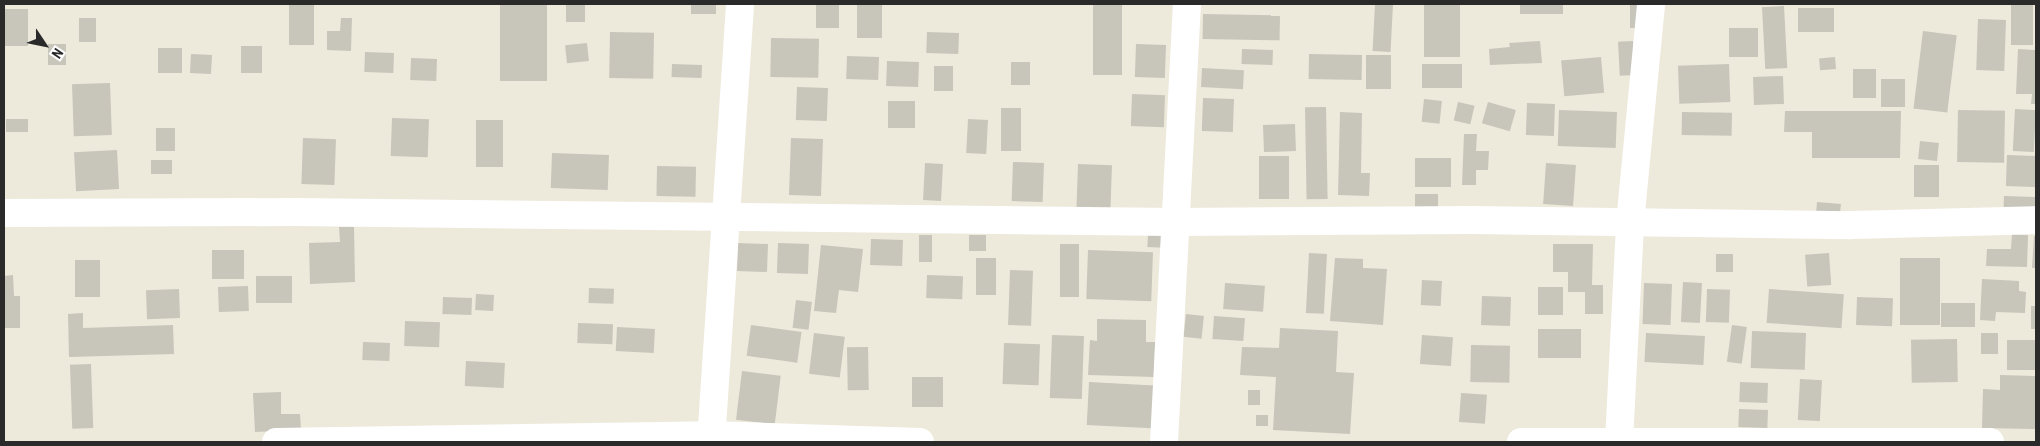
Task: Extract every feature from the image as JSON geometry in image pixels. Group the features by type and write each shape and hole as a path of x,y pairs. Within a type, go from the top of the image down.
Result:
{"street":[{"path":"711,438 740,4"},
{"path":"1164,442 1187,4"},
{"path":"1619,441 1630,223 1651,4"},
{"path":"4,213 295,212 1176,222 1472,220 1851,225 2036,220"},
{"path":"276,442 711,438 920,442"},
{"path":"1521,442 1990,442"}],"building":[{"path":"289,4 314,4 314,45 289,45"},
{"path":"500,4 547,4 547,81 500,81"},
{"path":"566,4 585,4 585,22 566,22"},
{"path":"691,4 716,4 716,14 691,14"},
{"path":"816,4 839,4 839,28 816,28"},
{"path":"857,4 882,4 882,38 857,38"},
{"path":"1093,4 1122,4 1122,75 1093,75"},
{"path":"1375,4 1393,5 1391,52 1373,51"},
{"path":"1424,4 1460,4 1460,57 1424,57"},
{"path":"1520,4 1563,4 1563,14 1520,14"},
{"path":"1630,4 1638,4 1638,28 1630,28"},
{"path":"2011,4 2033,4 2033,45 2011,45"},
{"path":"1784,6 1787,68 1765,69 1762,7"},
{"path":"1798,8 1834,8 1834,32 1798,32"},
{"path":"4,9 28,9 28,46 4,46"},
{"path":"1203,14 1280,15 1280,40 1203,39"},
{"path":"79,18 96,18 96,42 79,42"},
{"path":"341,18 352,18 351,51 327,50 327,31 340,31"},
{"path":"1978,19 2006,20 2004,71 1976,70"},
{"path":"1729,28 1758,28 1758,57 1729,57"},
{"path":"1923,31 1957,35 1947,113 1913,108"},
{"path":"610,32 654,33 653,79 609,78"},
{"path":"927,32 959,33 958,54 926,53"},
{"path":"771,38 819,39 818,78 770,77"},
{"path":"1540,41 1542,63 1490,65 1489,49 1510,47 1509,43"},
{"path":"1633,41 1635,75 1620,76 1618,42"},
{"path":"587,43 589,61 567,63 565,45"},
{"path":"48,44 66,44 66,65 48,65"},
{"path":"1136,44 1166,45 1165,78 1135,77"},
{"path":"241,46 262,46 262,73 241,73"},
{"path":"158,48 182,48 182,73 158,73"},
{"path":"1242,49 1273,50 1272,65 1241,64"},
{"path":"2018,49 2036,50 2036,104 2031,104 2032,94 2016,94"},
{"path":"365,52 394,53 393,73 364,72"},
{"path":"191,54 212,55 211,74 190,73"},
{"path":"1309,54 1362,55 1362,80 1309,79"},
{"path":"1366,55 1391,55 1391,89 1366,89"},
{"path":"847,56 879,57 878,80 846,79"},
{"path":"1601,57 1604,93 1564,96 1561,60"},
{"path":"1835,57 1836,69 1820,70 1819,58"},
{"path":"411,58 437,59 436,81 410,80"},
{"path":"887,61 919,62 918,87 886,86"},
{"path":"1011,62 1030,62 1030,85 1011,85"},
{"path":"672,64 702,65 702,78 672,77"},
{"path":"1422,64 1462,64 1462,88 1422,88"},
{"path":"1729,64 1730,102 1679,104 1678,66"},
{"path":"934,66 953,66 953,91 934,91"},
{"path":"1202,68 1244,70 1243,89 1201,87"},
{"path":"1853,69 1876,69 1876,98 1853,98"},
{"path":"1783,76 1784,104 1754,105 1753,77"},
{"path":"1881,79 1905,79 1905,107 1881,107"},
{"path":"110,83 112,135 74,136 72,84"},
{"path":"797,87 828,88 827,121 796,120"},
{"path":"1132,94 1165,95 1164,127 1131,126"},
{"path":"1203,98 1234,99 1233,132 1202,131"},
{"path":"1424,99 1442,101 1439,124 1422,122"},
{"path":"888,101 915,101 915,128 888,128"},
{"path":"1458,102 1475,106 1470,124 1454,121"},
{"path":"1488,102 1516,110 1510,131 1482,123"},
{"path":"1527,103 1555,104 1554,136 1526,135"},
{"path":"1305,107 1326,107 1328,199 1307,199"},
{"path":"1001,108 1021,108 1021,151 1001,151"},
{"path":"2015,109 2036,110 2034,152 2013,151"},
{"path":"1559,110 1617,112 1616,148 1558,146"},
{"path":"1958,110 2005,111 2004,163 1957,162"},
{"path":"1785,111 1901,111 1900,158 1812,158 1812,132 1784,132"},
{"path":"1340,112 1362,113 1361,173 1370,173 1369,196 1338,195"},
{"path":"1682,112 1732,113 1732,136 1682,135"},
{"path":"392,118 429,119 428,157 391,156"},
{"path":"6,119 28,119 28,132 6,132"},
{"path":"968,119 988,120 986,154 966,153"},
{"path":"476,120 503,120 503,167 476,167"},
{"path":"1295,124 1296,151 1264,152 1263,125"},
{"path":"156,128 175,128 175,151 156,151"},
{"path":"1464,134 1477,134 1476,151 1489,151 1488,170 1476,170 1476,185 1462,185"},
{"path":"303,138 336,139 334,185 301,184"},
{"path":"791,138 823,139 821,196 789,195"},
{"path":"1920,141 1939,143 1937,161 1918,159"},
{"path":"117,150 119,189 76,191 74,152"},
{"path":"552,153 609,155 608,190 551,188"},
{"path":"2007,155 2036,156 2035,187 2006,186"},
{"path":"1259,156 1289,156 1289,199 1259,199"},
{"path":"1415,158 1451,158 1451,187 1415,187"},
{"path":"151,160 172,160 172,174 151,174"},
{"path":"1013,162 1044,163 1043,202 1012,201"},
{"path":"925,163 943,164 941,201 923,200"},
{"path":"1546,163 1576,165 1573,206 1543,204"},
{"path":"1078,164 1112,165 1110,214 1076,213"},
{"path":"1914,165 1939,165 1939,197 1914,197"},
{"path":"657,166 696,167 695,197 656,196"},
{"path":"1415,194 1438,194 1438,207 1415,207"},
{"path":"2004,196 2036,197 2035,216 2003,215"},
{"path":"1817,202 1841,204 1839,222 1815,220"},
{"path":"339,227 354,227 355,282 310,284 309,243 340,242"},
{"path":"2012,234 2028,235 2027,267 1986,266 1987,249 2011,249"},
{"path":"919,235 932,235 932,262 919,262"},
{"path":"969,235 986,235 986,251 969,251"},
{"path":"1148,235 1165,236 1164,248 1147,247"},
{"path":"2034,236 2036,236 2036,268 2032,268"},
{"path":"871,239 903,240 902,266 870,265"},
{"path":"738,243 768,244 767,272 737,271"},
{"path":"778,243 809,244 808,274 777,273"},
{"path":"1060,244 1079,244 1079,297 1060,297"},
{"path":"1553,244 1593,244 1592,285 1603,285 1603,314 1585,314 1585,292 1568,292 1568,272 1553,272"},
{"path":"821,245 863,249 858,292 839,290 836,313 814,311"},
{"path":"212,250 244,250 244,279 212,279"},
{"path":"1088,250 1153,252 1151,301 1086,299"},
{"path":"1309,253 1327,254 1324,314 1306,313"},
{"path":"1829,253 1831,285 1807,287 1805,255"},
{"path":"1716,254 1733,254 1733,272 1716,272"},
{"path":"976,258 996,258 996,295 976,295"},
{"path":"1335,258 1363,259 1363,268 1387,269 1383,325 1330,321"},
{"path":"1900,258 1940,258 1940,325 1900,325"},
{"path":"75,260 100,260 100,297 75,297"},
{"path":"1010,270 1033,271 1031,326 1008,325"},
{"path":"13,275 14,296 20,296 20,328 4,328 4,276"},
{"path":"927,275 963,276 962,299 926,298"},
{"path":"256,276 292,276 292,303 256,303"},
{"path":"1982,279 2019,281 2019,291 2026,292 2025,313 1996,312 1995,321 1980,320"},
{"path":"1422,280 1442,281 1441,306 1421,305"},
{"path":"1683,282 1702,283 1700,323 1681,322"},
{"path":"1225,283 1265,286 1263,312 1223,309"},
{"path":"1644,283 1672,284 1671,325 1643,324"},
{"path":"248,286 249,311 219,312 218,287"},
{"path":"1538,287 1563,287 1563,315 1538,315"},
{"path":"589,288 614,289 613,304 588,303"},
{"path":"179,289 180,318 147,319 146,290"},
{"path":"1707,289 1730,290 1729,323 1706,322"},
{"path":"1769,289 1844,294 1841,328 1767,323"},
{"path":"476,294 494,295 493,311 475,310"},
{"path":"1482,296 1511,297 1510,326 1481,325"},
{"path":"443,297 472,298 471,315 442,314"},
{"path":"1857,297 1893,298 1892,326 1856,325"},
{"path":"796,300 812,302 808,330 793,328"},
{"path":"1941,303 1975,303 1975,327 1941,327"},
{"path":"2031,306 2036,306 2036,329 2031,329"},
{"path":"83,313 83,328 173,325 174,354 69,357 68,314"},
{"path":"1186,314 1204,316 1201,339 1184,337"},
{"path":"1214,316 1245,318 1243,341 1212,339"},
{"path":"1097,319 1146,320 1146,342 1155,342 1154,377 1088,375 1090,340 1097,341"},
{"path":"405,321 440,322 439,347 404,346"},
{"path":"578,323 613,324 612,344 577,343"},
{"path":"751,325 802,332 797,363 747,356"},
{"path":"1732,325 1747,327 1742,364 1727,362"},
{"path":"617,327 655,329 654,353 616,351"},
{"path":"1280,328 1338,331 1336,372 1354,373 1350,434 1273,430 1276,377 1240,375 1242,347 1279,348"},
{"path":"1538,329 1581,329 1581,358 1538,358"},
{"path":"1752,331 1806,333 1805,370 1751,368"},
{"path":"814,333 845,337 840,377 809,374"},
{"path":"1646,333 1705,336 1703,365 1644,362"},
{"path":"1981,333 1998,333 1998,354 1981,354"},
{"path":"1052,335 1084,336 1082,399 1050,398"},
{"path":"1422,335 1453,337 1451,366 1420,364"},
{"path":"1957,339 1958,382 1912,383 1911,340"},
{"path":"2007,340 2036,340 2036,370 2007,370"},
{"path":"363,342 390,343 389,361 362,360"},
{"path":"1004,343 1040,344 1039,385 1003,384"},
{"path":"1471,345 1510,346 1509,383 1470,382"},
{"path":"847,347 868,347 869,390 848,390"},
{"path":"466,361 505,363 504,388 465,386"},
{"path":"91,364 93,428 72,429 70,365"},
{"path":"742,371 781,376 775,424 736,420"},
{"path":"2000,375 2036,376 2036,429 1982,428 1983,389 2000,390"},
{"path":"912,377 943,377 943,407 912,407"},
{"path":"1800,379 1822,380 1820,421 1798,420"},
{"path":"1089,382 1154,385 1152,428 1087,425"},
{"path":"1740,382 1768,383 1767,403 1739,402"},
{"path":"1248,390 1260,390 1260,405 1248,405"},
{"path":"281,392 281,414 300,414 301,430 255,432 253,393"},
{"path":"1461,393 1487,395 1485,424 1459,422"},
{"path":"1739,409 1768,410 1767,428 1738,427"},
{"path":"1256,415 1268,415 1268,426 1256,426"}]}
